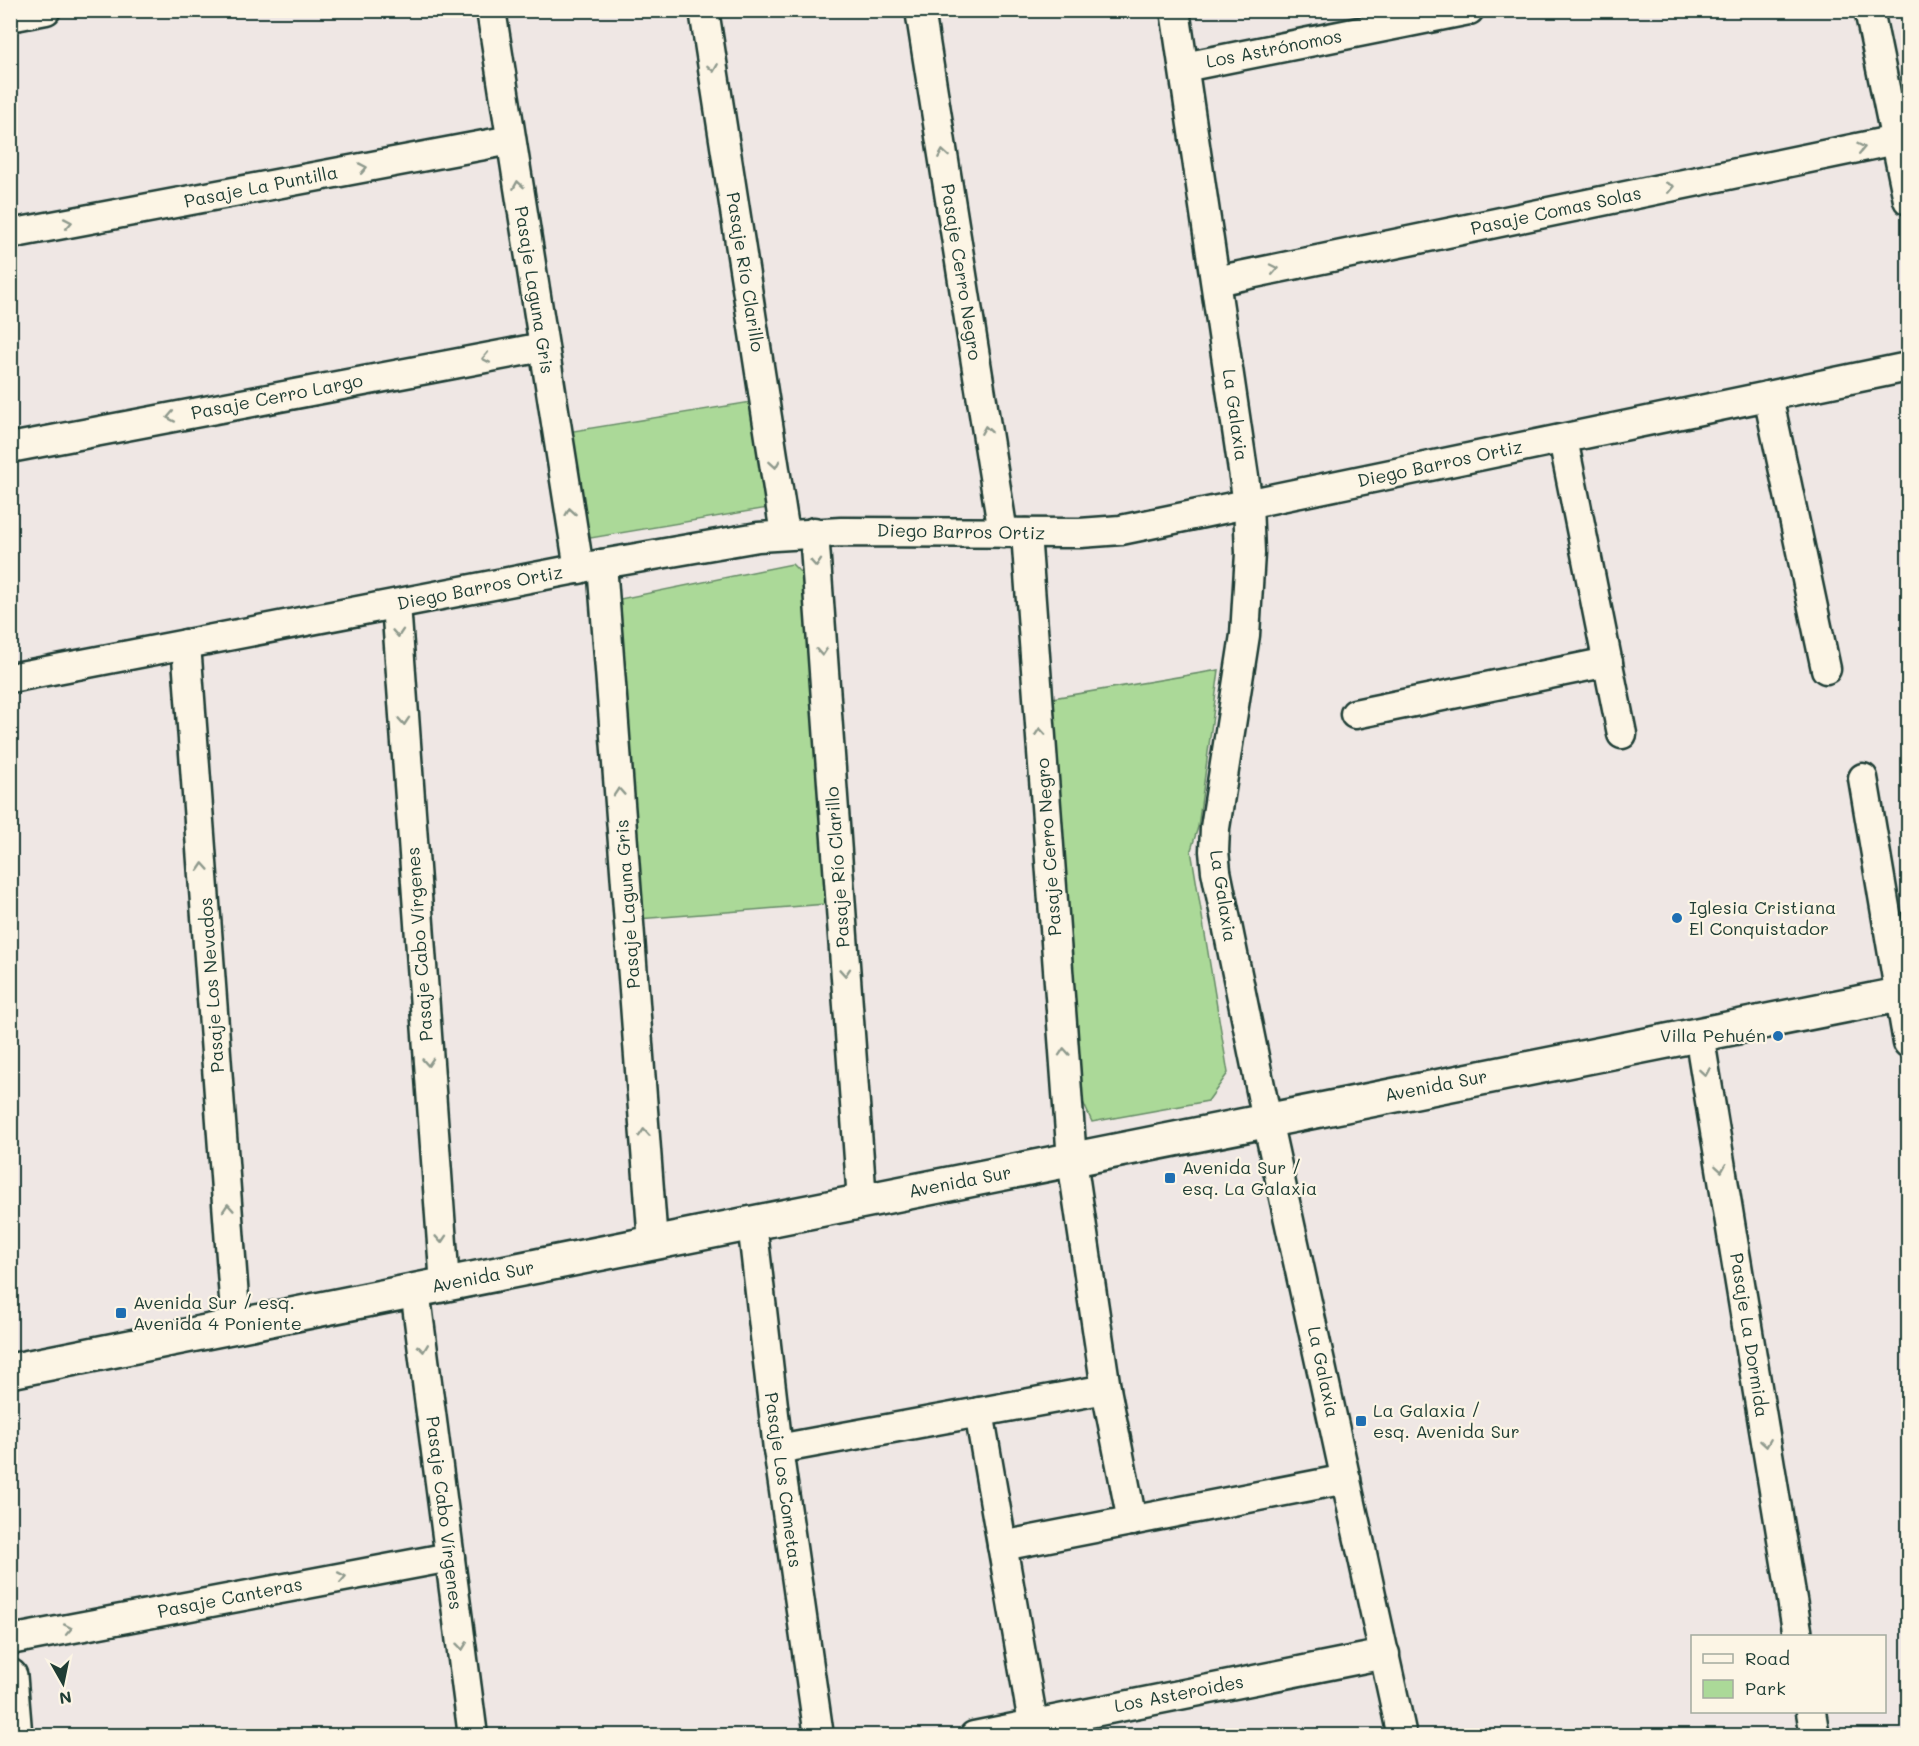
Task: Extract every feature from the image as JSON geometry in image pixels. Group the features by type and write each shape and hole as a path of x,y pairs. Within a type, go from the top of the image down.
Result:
{"street":[{"path":"10,17 46,10"},
{"name":"Pasaje Laguna Gris","path":"490,10 543,347 591,567 653,1243"},
{"name":"Pasaje Río Clarillo","path":"705,10 785,534"},
{"name":"Pasaje Cerro Negro","path":"920,10 1014,533 1072,1160 1106,1389 1132,1521"},
{"name":"La Galaxia","path":"1175,10 1248,504 1250,553 1245,635 1215,828 1214,851 1220,894 1267,1120 1402,1736"},
{"name":"Los Astrónomos","path":"1184,67 1470,10"},
{"path":"1869,10 1908,200"},
{"name":"Pasaje La Puntilla","path":"10,234 511,140"},
{"name":"Pasaje Comas Solas","path":"1216,281 1896,140"},
{"name":"Pasaje Cerro Largo","path":"10,448 543,347"},
{"name":"Diego Barros Ortiz","path":"10,678 724,542 814,532 1080,533 1121,530 1908,367"},
{"path":"1768,396 1826,669"},
{"path":"1563,439 1622,734"},
{"name":"Pasaje Río Clarillo","path":"814,532 862,1202"},
{"name":"Pasaje Cabo Vírgenes","path":"396,604 430,1288 450,1557 473,1736"},
{"name":"Pasaje Los Nevados","path":"186,644 236,1326"},
{"path":"1355,714 1608,662"},
{"path":"1863,778 1904,994 1908,1043"},
{"name":"Avenida Sur","path":"10,1371 1904,994"},
{"name":"Pasaje La Dormida","path":"1699,1034 1798,1635"},
{"name":"Pasaje Los Cometas","path":"752,1223 778,1449 819,1736"},
{"path":"778,1449 1106,1389"},
{"path":"979,1412 1033,1723"},
{"path":"1002,1546 1346,1479"},
{"name":"Pasaje Canteras","path":"10,1640 450,1557"},
{"name":"Los Asteroides","path":"980,1735 1385,1654"},
{"path":"10,1676 15,1736"},
{"path":"1811,1713 1815,1736"}],"green space":[{"path":"751,402 768,508 585,539 567,432"},
{"path":"792,564 802,574 826,904 638,919 615,600"},
{"path":"1219,670 1198,827 1191,850 1228,1073 1208,1101 1092,1122 1083,1102 1053,698"}],"place":[{"name":"Iglesia Cristiana El Conquistador","path":"1677,918"},
{"name":"Villa Pehuén","path":"1778,1036"},
{"name":"Avenida Sur / esq. La Galaxia","path":"1170,1178"},
{"name":"Avenida Sur / esq. Avenida 4 Poniente","path":"121,1313"},
{"name":"La Galaxia / esq. Avenida Sur","path":"1361,1421"}]}
